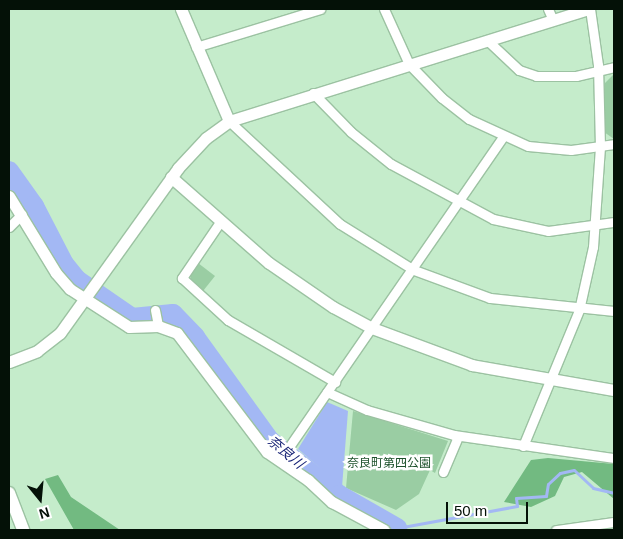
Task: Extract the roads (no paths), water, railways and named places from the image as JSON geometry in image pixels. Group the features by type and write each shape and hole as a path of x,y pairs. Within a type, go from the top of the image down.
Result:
{"main road":[{"path":"9,493 23,530"}],"street":[{"path":"181,9 229,121 340,224 414,270 490,298 579,310 614,311"},
{"path":"196,47 300,12 320,9"},
{"path":"384,9 409,64 455,110 503,137 547,149 600,147 614,144"},
{"path":"9,362 54,339 87,298 171,177 206,138 229,121 313,93 487,40 551,14 589,9 598,71 600,147 596,225 579,310 551,382 522,446"},
{"path":"487,40 519,70 536,76 568,77 614,67"},
{"path":"313,93 377,153 459,201 516,226 548,231 614,222"},
{"path":"291,444 414,270 503,137"},
{"path":"171,177 220,222 299,284 372,328 472,365 551,382 614,390"},
{"path":"9,196 22,214 56,273 87,298 129,327 157,323 177,333 187,342 267,452 308,480 332,502 384,530"},
{"path":"9,227 22,214"},
{"path":"220,222 182,278 228,320 335,382"},
{"path":"155,310 157,323"},
{"path":"327,392 367,410 458,436 614,458"},
{"path":"443,472 458,436"},
{"path":"556,530 614,522"}],"water":[{"path":"327,402 348,411 342,487 298,449"}],"waterway":[{"name":"奈良川","path":"9,171 34,206 64,264 77,280 132,318 173,314 195,337 270,441 339,495 397,528"},
{"name":"奈良川","path":"397,528 517,506 516,498 546,496 548,484 560,473 574,470 593,488 614,493"}],"park label":[{"name":"奈良町第四公園","path":"389,464"}]}
